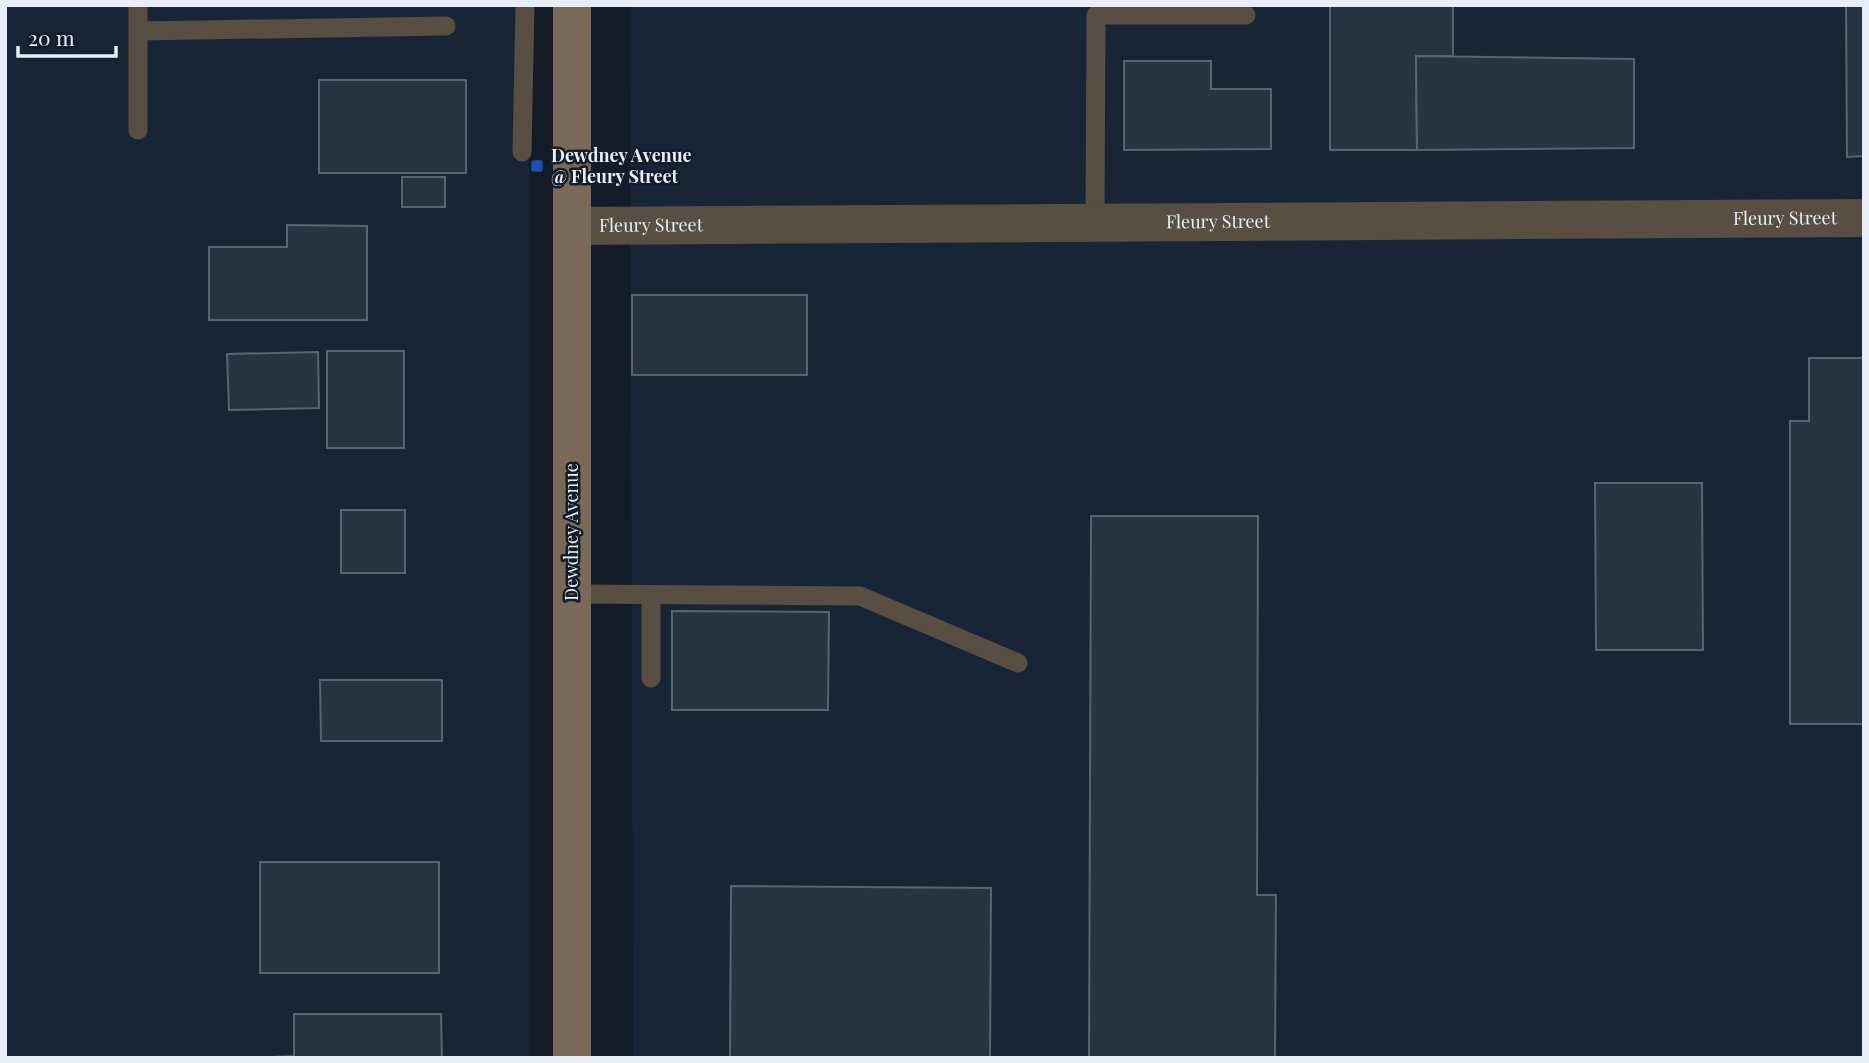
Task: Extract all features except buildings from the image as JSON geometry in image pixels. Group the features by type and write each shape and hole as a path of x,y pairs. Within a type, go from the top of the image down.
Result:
{"street":[{"name":"Dewdney Avenue","path":"572,5 572,1058"},
{"name":"Fleury Street","path":"572,226 1864,218"}],"lane":[{"path":"138,5 138,130"},
{"path":"522,152 525,5"},
{"path":"1095,223 1096,15 1246,15"},
{"path":"139,32 446,26"},
{"path":"572,594 860,596 1018,663"},
{"path":"651,595 651,678"}],"shaded area":[{"path":"5,5 530,5 530,1058 5,1058"},
{"path":"630,5 1864,5 1864,1058 633,1058"}],"place":[{"name":"Dewdney Avenue @ Fleury Street","path":"537,166"}]}
